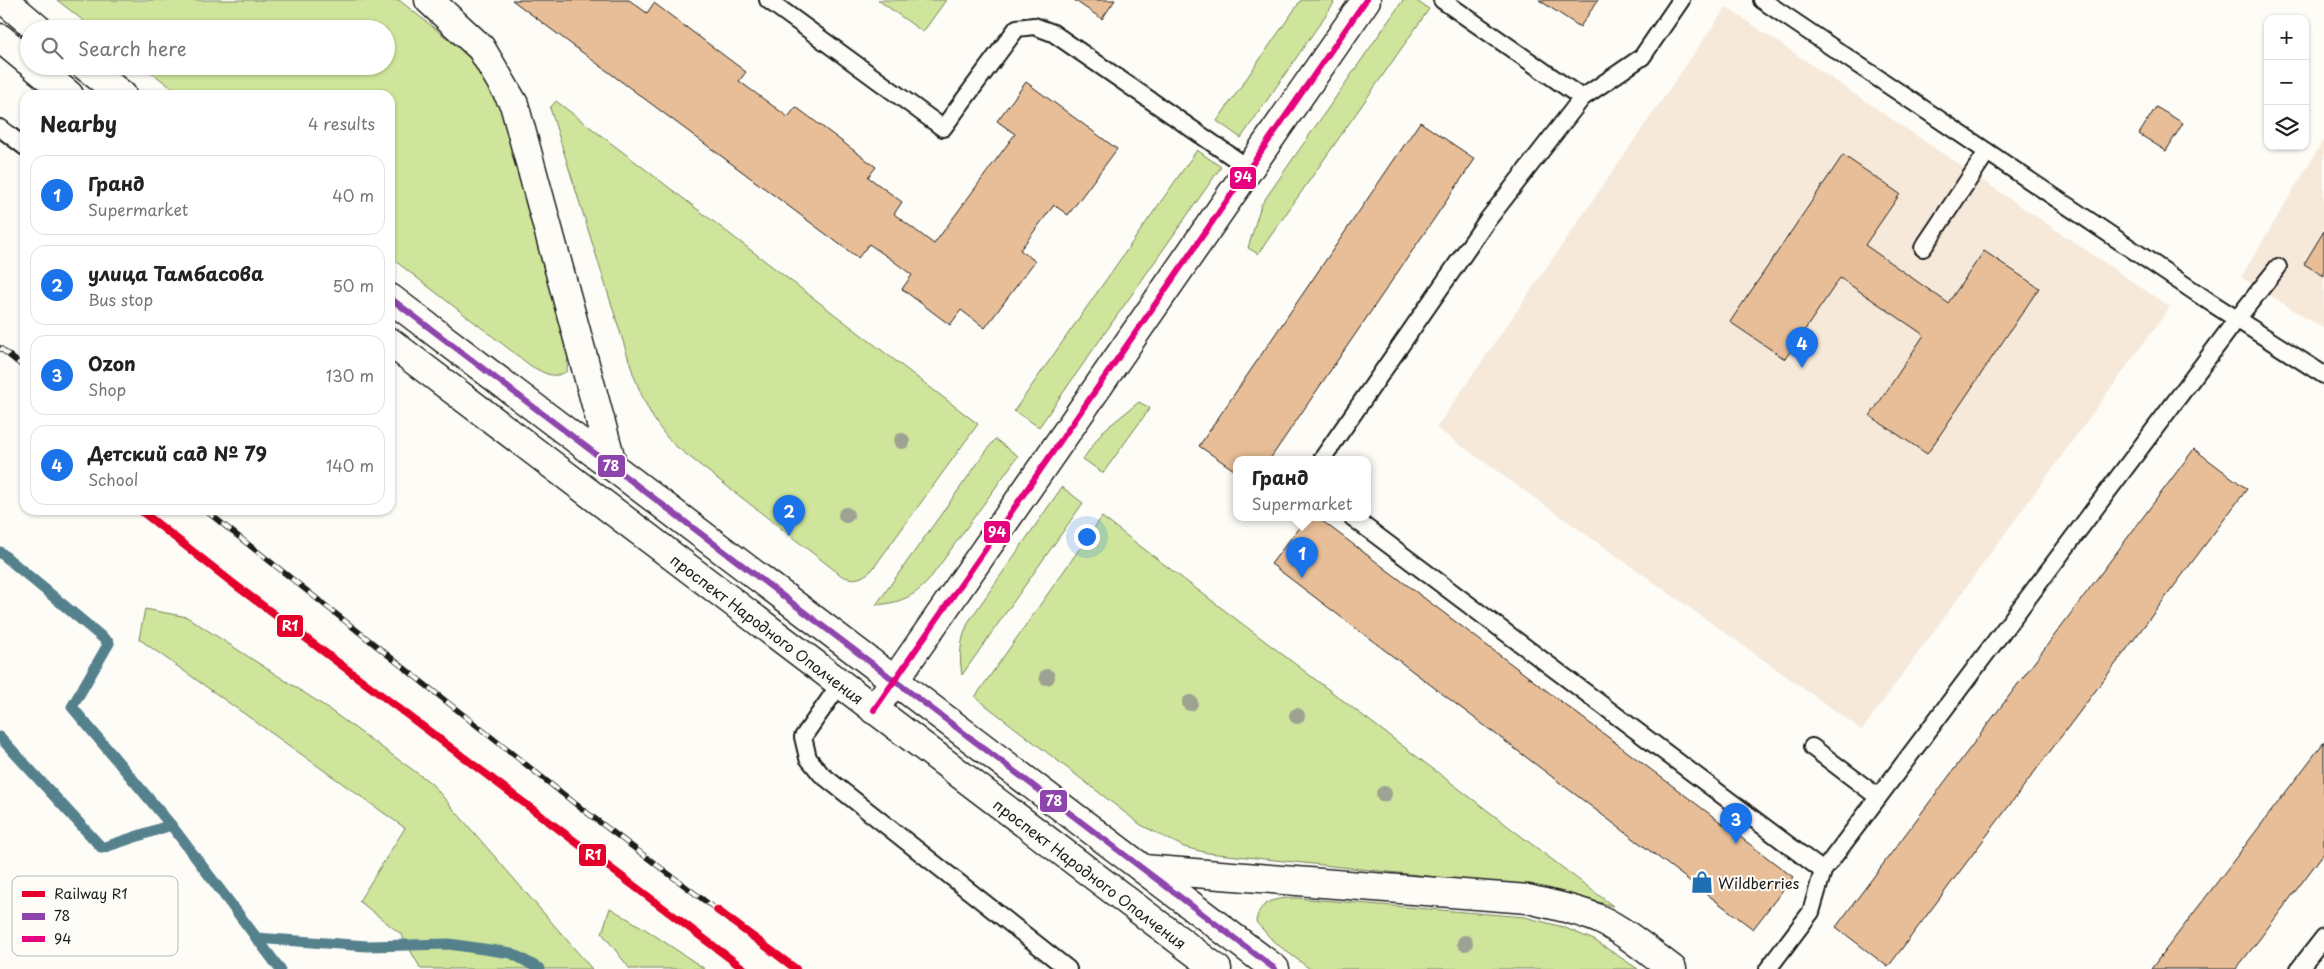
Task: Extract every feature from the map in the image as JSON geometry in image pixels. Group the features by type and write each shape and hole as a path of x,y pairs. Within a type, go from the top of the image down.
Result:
{"street":[{"path":"4,0 27,20"},
{"path":"429,0 481,48 514,104 613,467"},
{"path":"874,710 1365,1"},
{"path":"0,38 20,55"},
{"path":"45,75 63,90"},
{"path":"96,75 116,90"},
{"path":"395,302 1274,969"},
{"name":"проспект Народного Ополчения","path":"395,346 1217,969"},
{"path":"1143,869 1528,899 1570,909 1600,920 1630,938 1672,969"}],"lane":[{"path":"768,0 943,128 1017,28 1034,26 1053,33 1250,169"},
{"path":"1442,0 1582,98"},
{"path":"1324,456 1486,222 1582,98 1642,57 1681,0"},
{"path":"1762,0 1986,152 2324,375"},
{"path":"0,128 20,143"},
{"path":"1923,248 1986,152"},
{"path":"1768,969 1811,912 1823,870 2237,318 2278,268"},
{"path":"1357,521 1823,870"},
{"path":"840,684 803,737 808,758 821,774 1068,969"},
{"path":"1812,747 1878,797"},
{"path":"2300,969 2324,937"}],"shaded area":[{"path":"1726,7 2170,307 1862,730 1436,428"},
{"path":"2324,139 2324,329 2241,277"}],"green space":[{"path":"57,0 399,0 468,55 495,88 568,357 567,371 562,374 553,375 531,366 395,261 395,90 174,90 155,75 395,75 395,20 83,20"},
{"path":"878,0 946,0 923,32"},
{"path":"1301,0 1330,0 1334,3 1241,138 1217,121"},
{"path":"1403,0 1415,0 1429,9 1258,254 1248,248 1261,205"},
{"path":"556,101 978,424 872,570 854,579 842,576 673,444 654,419 633,373 550,108"},
{"path":"1197,150 1221,167 1039,427 1014,411"},
{"path":"1139,402 1150,408 1103,473 1083,459 1103,431"},
{"path":"995,439 1018,456 929,580 918,591 906,598 892,603 876,605"},
{"path":"1062,487 1083,503 962,675 961,648 969,621"},
{"path":"1102,517 1613,906 1551,889 1208,853 1184,847 1141,825 975,697"},
{"path":"145,609 187,617 320,703 431,783 592,969 421,969 401,934 359,901 405,828 139,639"},
{"path":"1297,898 1525,917 1563,927 1594,940 1638,969 1310,969 1274,942 1256,922 1261,909 1270,901"},
{"path":"610,908 705,969 630,969 602,933"}],"building":[{"path":"512,0 629,0 647,13 654,3 746,72 739,81 788,117 796,107 876,167 868,177 902,202 894,214 934,244 1015,134 997,121 1026,82 1117,149 1068,215 1054,205 1020,250 1035,261 985,328 961,310 950,325 902,289 912,275 892,260 869,244 858,258"},
{"path":"1074,0 1115,0 1102,19"},
{"path":"1539,0 1598,0 1580,27"},
{"path":"2156,107 2183,123 2166,151 2139,134"},
{"path":"1420,122 1475,159 1272,456 1233,456 1233,469 1199,446"},
{"path":"1843,155 1900,194 1865,245 1948,303 1984,251 2039,288 1927,454 1870,416 1924,335 1840,278 1785,359 1730,322"},
{"path":"2324,231 2324,276 2304,264"},
{"path":"2194,449 2247,489 1888,967 1836,927"},
{"path":"1304,521 1322,521 1793,877 1753,929 1271,564"},
{"path":"2324,742 2324,853 2258,941 2236,969 2151,969"}],"waterway":[{"path":"0,552 109,643 72,707 171,825"},
{"path":"0,737 102,848 171,825 280,969"},
{"path":"256,938 367,946 449,944 511,953 540,969"}],"railway":[{"path":"0,348 20,364"},
{"path":"211,515 582,809 796,969"}],"rail line":[{"name":"R1","path":"146,515 234,584 744,969"},
{"name":"R1","path":"717,910 796,969"}],"transit line":[{"name":"94","path":"874,710 1366,0"},
{"name":"78","path":"395,302 1275,969"}],"place":[{"name":"Детский сад № 79","path":"1802,368"},
{"name":"улица Тамбасова","path":"789,536"},
{"name":"Гранд","path":"1302,578"},
{"name":"Ozon","path":"1736,844"},
{"name":"Wildberries","path":"1702,882"}]}
